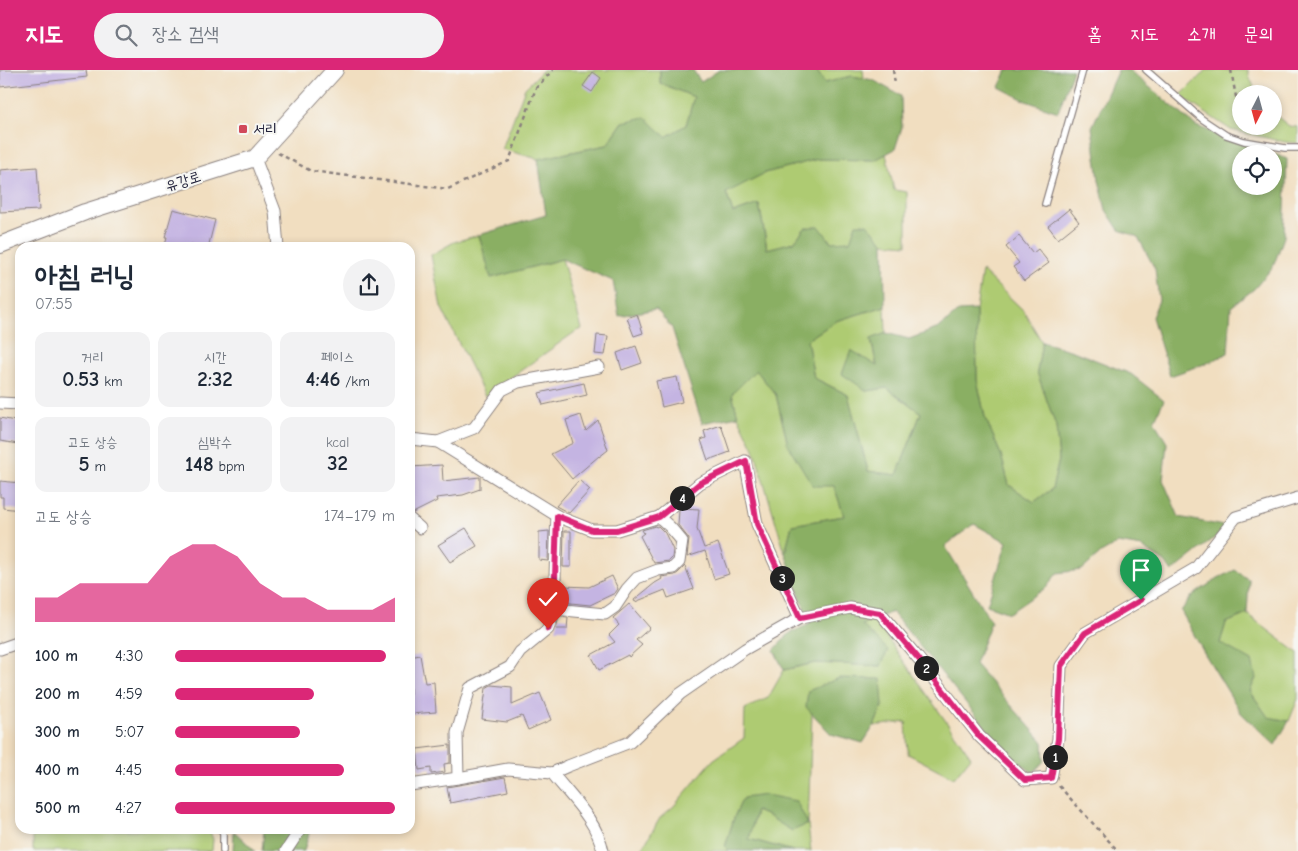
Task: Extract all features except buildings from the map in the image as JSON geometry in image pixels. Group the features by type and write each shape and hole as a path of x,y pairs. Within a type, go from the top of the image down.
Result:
{"main road":[{"path":"260,152 335,70"},
{"name":"유강로","path":"0,245 85,212 260,152"}],"street":[{"path":"260,152 275,211 278,242"},
{"path":"438,442 474,428 502,390 518,382 599,367"},
{"path":"0,403 15,404"},
{"path":"415,440 438,442 557,516 592,530 617,530 659,517 700,483 746,461 757,524 800,618"},
{"path":"415,784 508,770 552,773 630,742 680,694 745,649 800,618 850,608 880,613 979,736 1025,780 1051,778 1058,739 1061,666 1085,633 1196,568 1236,516 1298,498"},
{"path":"458,778 457,733 470,688 510,667 520,652 548,629 554,609 557,516"},
{"path":"554,609 605,614 615,607 637,578 658,570 673,568 679,562 682,541 659,517"},
{"path":"415,524 420,528"},
{"path":"0,649 15,644"},
{"path":"552,773 584,812 600,839 603,851"},
{"path":"286,851 297,834"}],"lane":[{"path":"1045,204 1083,70"},
{"path":"1146,70 1202,120 1226,135 1244,141 1285,148 1298,148"},
{"path":"223,834 223,851"}],"path":[{"path":"260,152 311,171 448,189 508,161 536,88 553,70"},
{"path":"893,70 896,84"},
{"path":"1231,70 1234,85"},
{"path":"1051,778 1118,851"}],"green space":[{"path":"543,70 660,70 660,83 694,97 686,125 666,137 623,122 607,145 538,159 502,149 525,88"},
{"path":"660,70 693,70 701,82 719,70 816,70 825,83 852,76 873,80 901,96 902,127 895,149 875,160 818,159 765,173 726,193 733,213 759,204 767,249 794,242 805,228 819,226 831,242 850,241 856,224 867,224 884,243 885,306 836,321 807,340 814,378 848,395 868,471 897,475 921,413 887,388 867,391 842,374 851,350 877,366 871,339 886,333 909,339 939,328 959,311 976,310 977,380 985,417 1001,455 1009,485 1034,502 1052,489 1059,460 1056,426 1037,372 1042,342 1073,351 1131,374 1164,400 1154,421 1167,443 1163,480 1179,517 1228,527 1172,572 1165,562 1142,547 1118,543 1101,553 1082,570 1057,573 1047,587 1009,613 987,605 1007,542 974,524 945,546 991,622 975,664 1043,742 1044,761 1033,773 1005,751 892,612 862,625 888,650 881,666 815,663 784,670 774,650 790,633 810,624 785,553 792,525 844,516 834,486 813,486 788,445 776,395 756,370 732,394 738,416 702,423 672,328 656,309 619,316 613,281 562,259 491,278 479,235 546,215 538,159 607,145 623,122 645,117 666,137 686,125 694,97 660,83"},
{"path":"816,70 863,70 864,78 852,76 825,83"},
{"path":"1007,70 1073,70 1058,112 1026,101 999,87"},
{"path":"1118,70 1129,70 1196,126 1248,145 1232,145 1232,195 1282,195 1282,157 1287,159 1284,237 1273,267 1254,289 1231,307 1228,353 1210,362 1170,376 1152,317 1159,300 1155,269 1138,237 1119,230 1106,210 1099,180 1092,127"},
{"path":"1206,70 1248,70 1253,85 1232,85 1232,130 1180,96"},
{"path":"1282,120 1289,126 1298,127 1298,143 1254,135 1282,135"},
{"path":"886,154 894,190 907,192 907,245 884,243 867,224 850,241 831,243 805,228 794,242 767,249 759,204 733,213 726,192 765,173 818,159 875,160"},
{"path":"479,235 491,278 562,259 582,329 575,332 485,396 441,307 431,255 454,242"},
{"path":"982,271 1023,310 1042,342 1037,372 1056,426 1059,460 1052,489 1034,502 1009,485 1001,455 985,417 977,380 976,310"},
{"path":"885,306 886,333 871,340 877,367 867,391 887,388 921,413 897,475 868,471 848,395 814,378 807,340 836,321"},
{"path":"756,370 776,395 788,445 834,486 844,516 792,525 785,553 754,449 738,416 732,394"},
{"path":"1235,570 1249,580 1247,614 1226,623 1220,643 1252,661 1256,678 1250,691 1268,717 1289,721 1275,745 1241,713 1181,611 1192,596 1218,578"},
{"path":"1247,614 1298,653 1298,699 1289,721 1268,718 1250,691 1256,678 1220,643 1226,623"},
{"path":"874,619 971,757 954,778 908,754 906,722 874,726 883,705 806,707 812,713 808,824 811,851 793,851 749,839 756,811 768,816 743,798 735,815 725,847 730,851 641,851 660,818 674,806 713,760 744,738 745,709 768,698 784,670 815,663 881,666 862,625"},
{"path":"839,678 881,679 883,705 874,726 863,743 831,734 806,707 808,691"},
{"path":"766,795 796,801 808,824 792,831 756,811 749,839 793,851 730,851 725,847 735,815 743,798"},
{"path":"33,834 211,834 213,839 212,851 33,851"},
{"path":"234,834 237,834 255,851 233,851"},
{"path":"264,834 309,834 304,851 262,851"}],"place":[{"name":"서리","path":"243,129"}],"route":[{"path":"548,629 554,609 557,516 592,530 617,530 659,517 700,483 746,461 757,524 800,618 850,608 880,613 979,736 1025,780 1051,778 1058,739 1061,666 1085,633 1141,600"}]}
